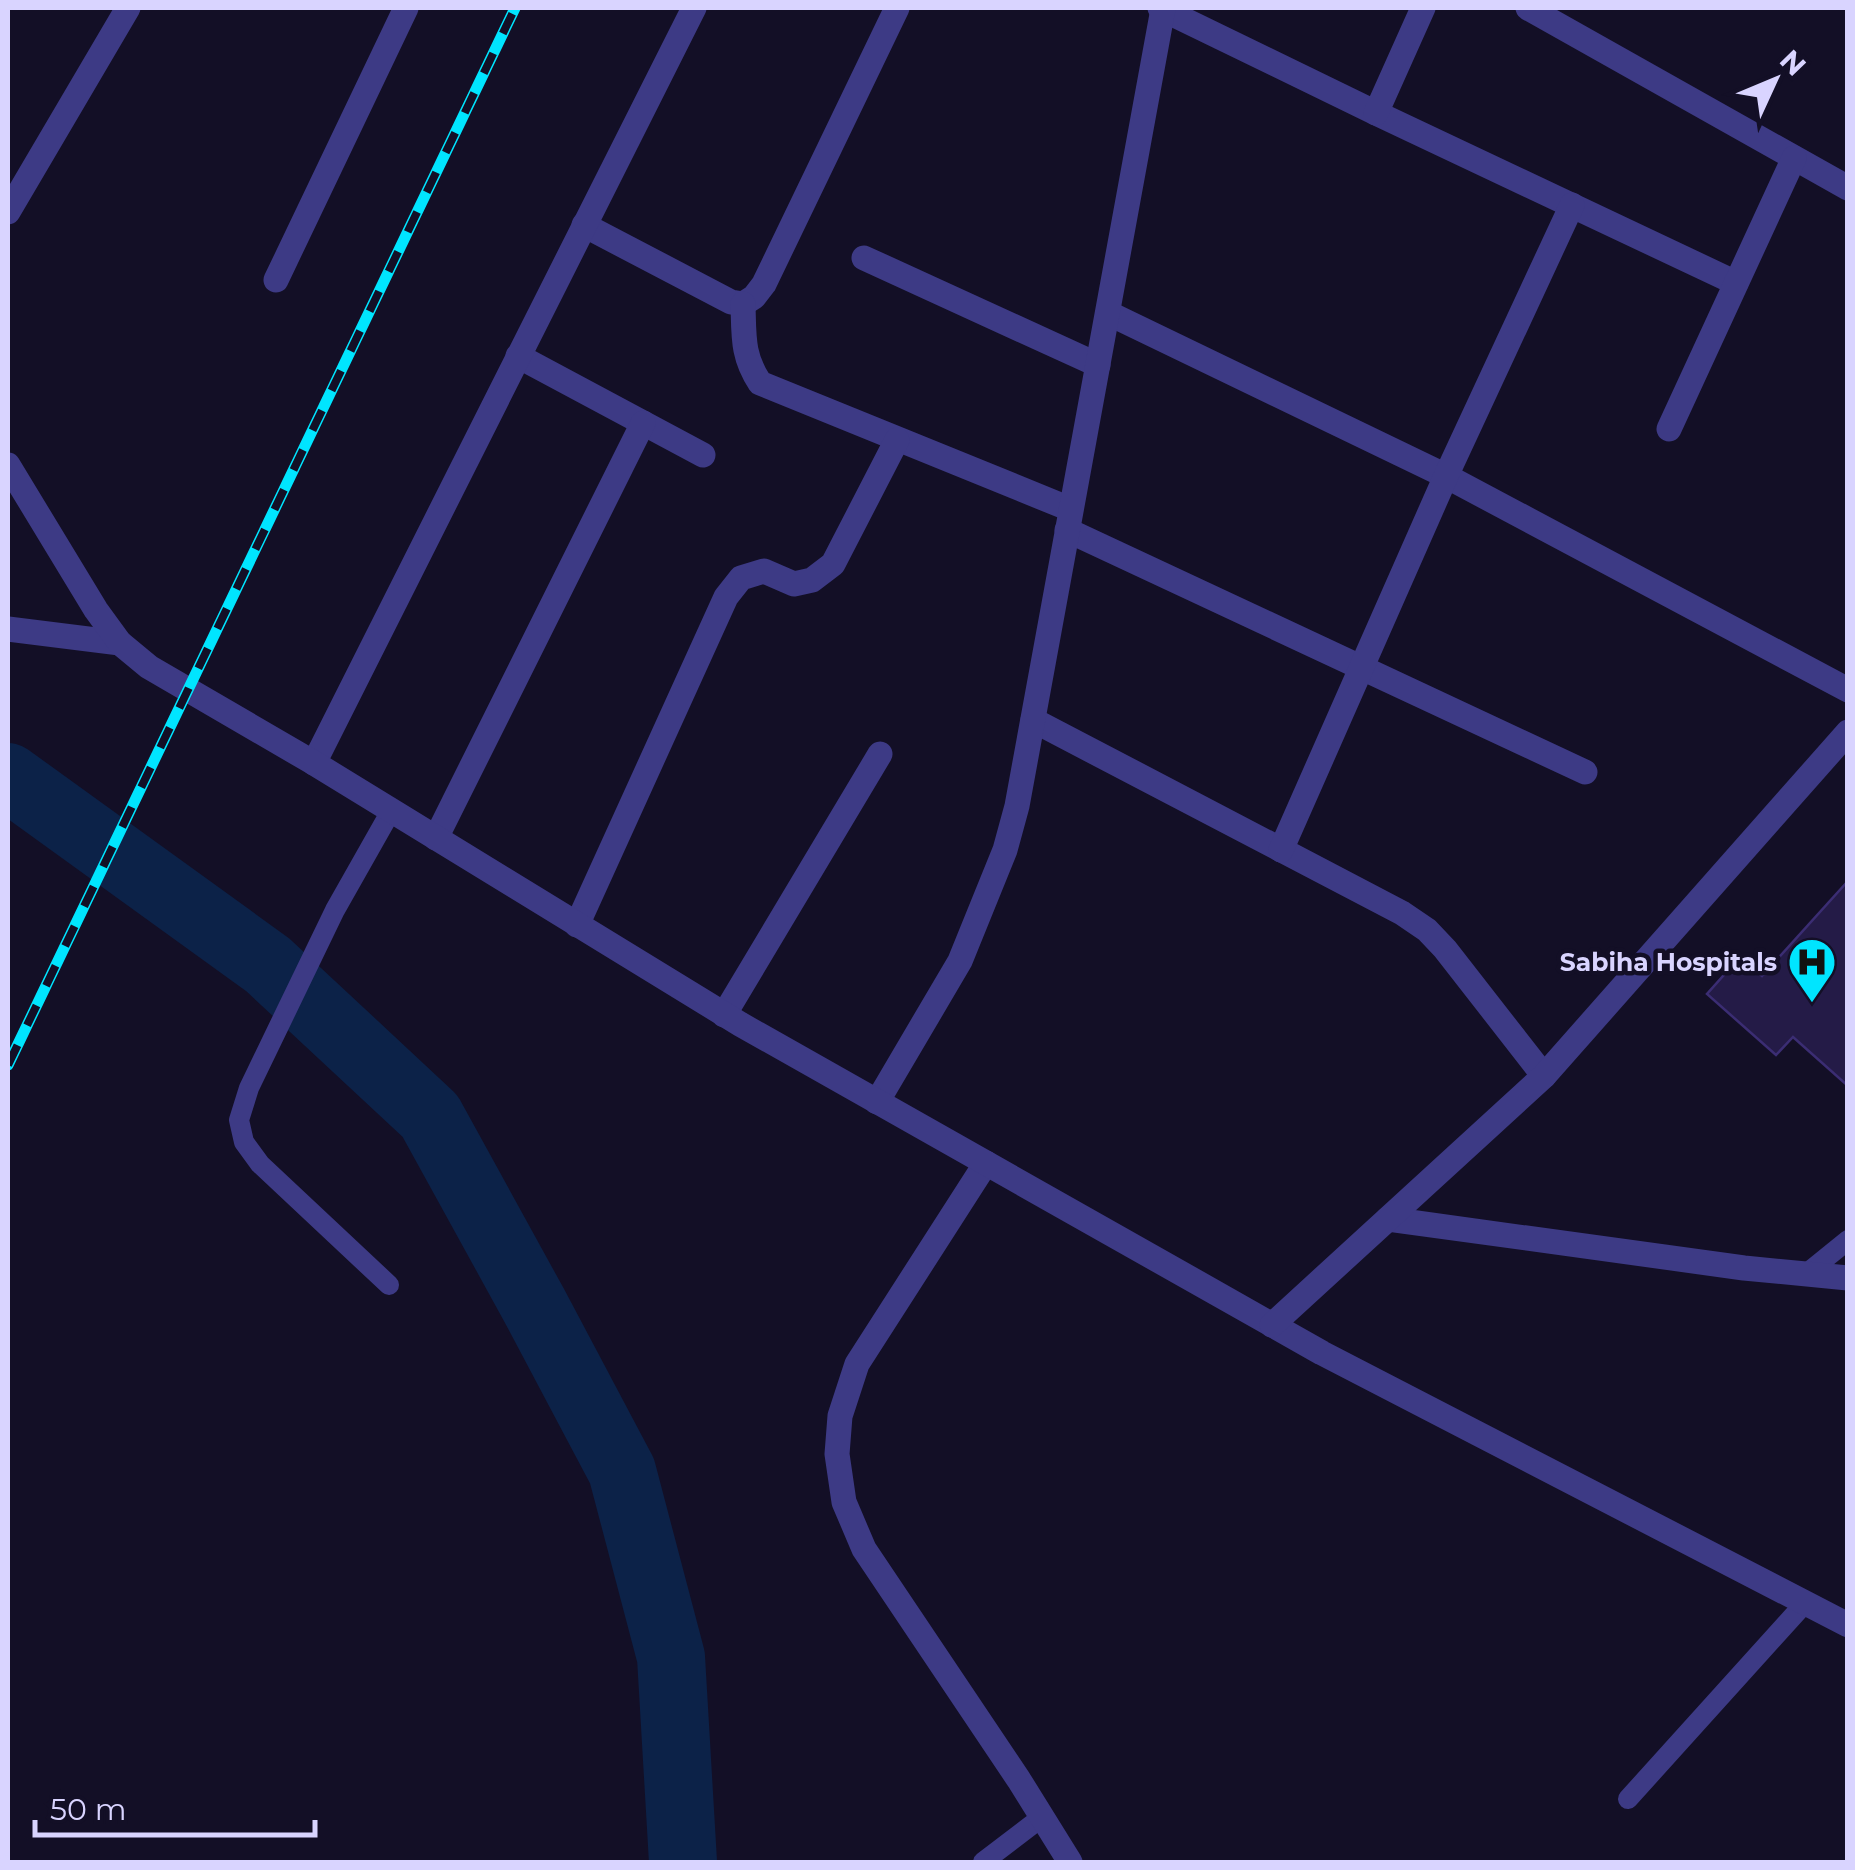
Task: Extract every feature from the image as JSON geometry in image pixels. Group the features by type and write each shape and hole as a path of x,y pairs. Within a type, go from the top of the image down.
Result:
{"street":[{"path":"8,212 128,8"},
{"path":"276,280 406,8"},
{"path":"314,764 694,8"},
{"path":"584,225 731,302 743,304 754,297 764,284 897,8"},
{"path":"877,1102 960,961 1005,850 1017,806 1161,8 1736,283"},
{"path":"1376,113 1423,8"},
{"path":"1528,8 1848,188"},
{"path":"1571,32 1582,8"},
{"path":"1669,428 1794,158"},
{"path":"1281,850 1446,476 1572,206"},
{"path":"864,258 1098,365"},
{"path":"743,304 744,352 760,384 897,440 1068,519 1362,668 1585,772"},
{"path":"1108,313 1446,476 1848,690"},
{"path":"518,356 703,455"},
{"path":"436,838 643,423"},
{"path":"577,924 726,597 741,578 764,571 794,584 812,580 833,564 897,440"},
{"path":"8,465 96,610 120,643 149,667 724,1015 1272,1325 1848,1624"},
{"path":"8,628 120,643"},
{"path":"1033,720 1428,930 1544,1076"},
{"path":"1272,1325 1544,1076 1848,732"},
{"path":"724,1015 880,754"},
{"path":"986,1163 857,1364 840,1416 837,1454 844,1502 864,1549 1070,1862"},
{"path":"1388,1219 1848,1278"}],"lane":[{"path":"388,1285 260,1164 244,1142 239,1120 249,1088 334,910 391,811"},
{"path":"1806,1274 1848,1240"},
{"path":"1628,1798 1806,1603"},
{"path":"983,1862 1042,1817"}],"building":[{"path":"1848,881 1848,1086 1793,1037 1776,1055 1707,994 1740,957 1762,976"}],"waterway":[{"path":"8,777 268,965 430,1116 622,1471 671,1657 683,1862"}],"railway":[{"path":"8,1065 515,8"}],"place":[{"name":"Sabiha Hospitals","path":"1812,1004"}]}
